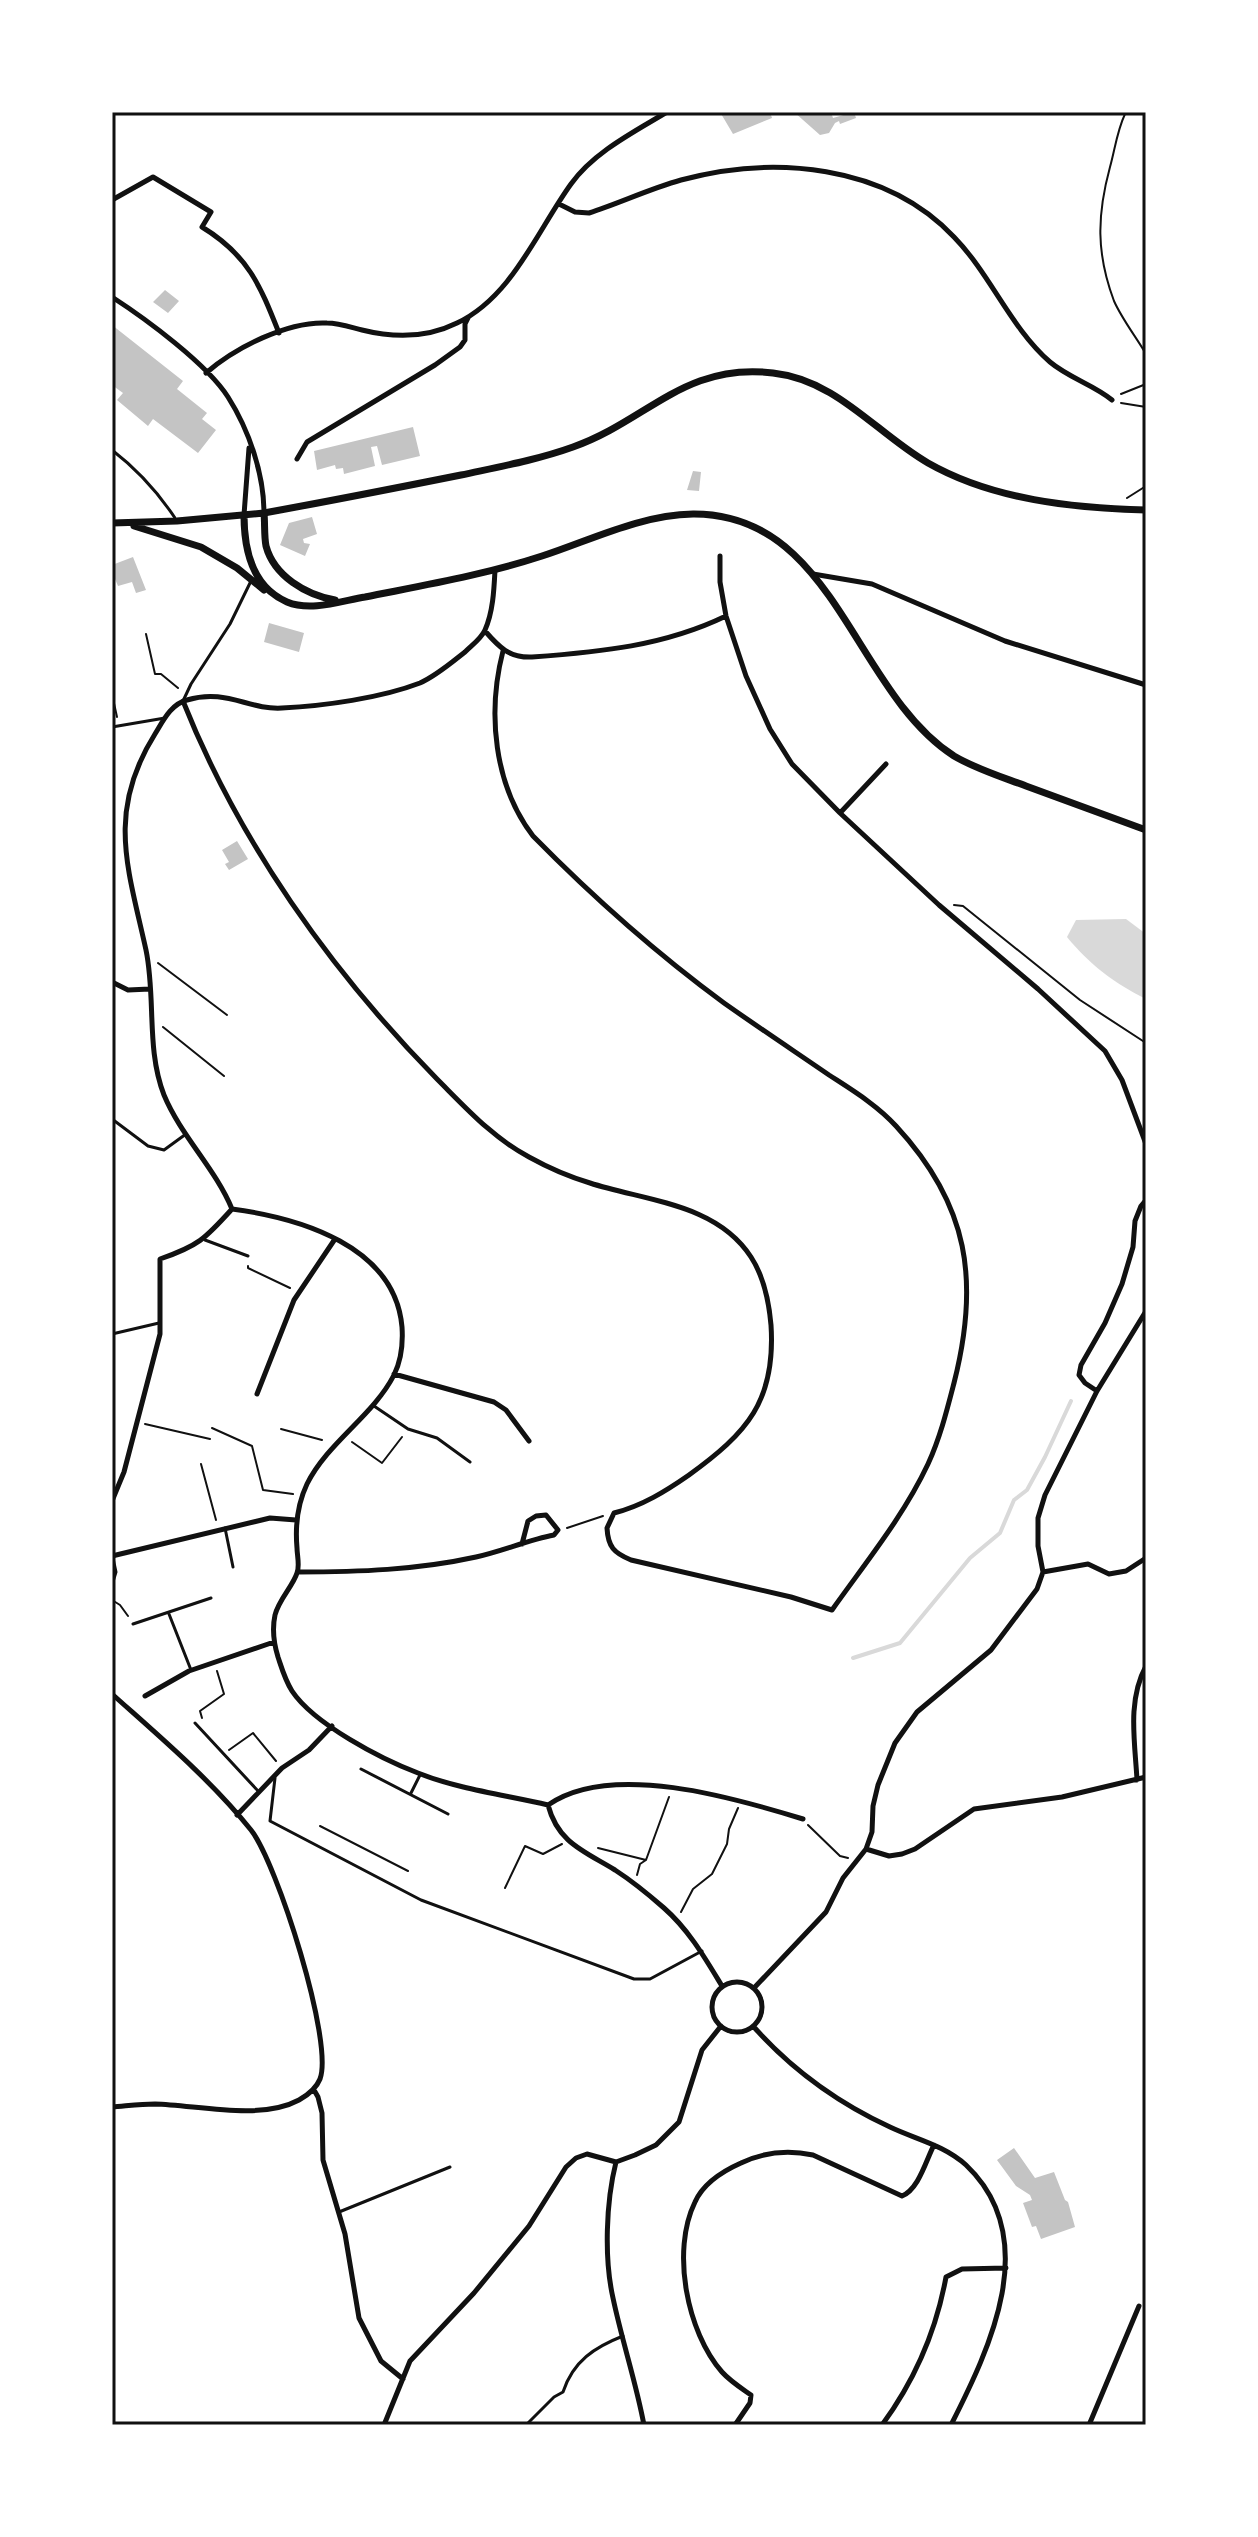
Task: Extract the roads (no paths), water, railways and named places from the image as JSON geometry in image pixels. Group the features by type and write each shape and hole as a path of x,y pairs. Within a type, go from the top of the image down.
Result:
{"main road":[{"path":"112,523 264,513 438,480 554,453 592,439 691,382 729,372 752,371 798,377 831,392 929,464 967,481 999,492 1036,499 1146,510"},
{"path":"264,513 266,546 283,574 310,593 343,600"},
{"path":"124,523 201,547 288,602 311,606 495,570 544,556 607,531 692,514 738,521 761,530 793,552 813,574 899,702 924,730 954,755 990,773 1146,830"},
{"path":"244,515 245,544 254,570 272,591 288,602"}],"street":[{"path":"297,459 307,442 460,347 465,340 465,324 469,317 502,286 571,184 589,163 667,112"},
{"path":"559,204 575,212 589,213 682,180 763,169 795,168 838,173 878,186 905,198 938,221 976,261 1006,310 1034,346 1073,379 1114,401"},
{"path":"112,200 153,177 211,212 202,227 235,252 260,284 279,333"},
{"path":"112,297 154,327 228,396 261,474 264,513"},
{"path":"206,373 229,354 300,325 325,322 380,333 414,335 431,334 469,317"},
{"path":"244,515 249,443"},
{"path":"720,556 720,582 726,616 746,676 770,729 792,764 939,905 1105,1051 1122,1080 1146,1144"},
{"path":"232,1209 221,1183 186,1134 163,1093 155,1061 147,955 128,876 124,832 132,779 165,718 183,701 208,695 280,708 393,691 432,676 455,661 485,631 491,612 495,570"},
{"path":"813,574 872,584 1005,641 1146,685"},
{"path":"485,631 503,651 521,657 617,651 696,631 726,616"},
{"path":"183,701 232,803 276,881 343,974 415,1057 478,1121 530,1158 589,1183 650,1197 688,1210 723,1228 751,1256 764,1285 772,1343 766,1388 758,1406 746,1426 720,1452 651,1499 614,1513 607,1528 608,1539 616,1554 832,1610 882,1543 928,1463 943,1424 959,1363 968,1297 966,1257 947,1199 922,1158 895,1125 868,1101 724,1002 653,947 551,853 517,815 503,779 495,718 498,671 503,651"},
{"path":"840,813 886,764"},
{"path":"112,982 128,990 150,989"},
{"path":"1097,1391 1079,1375 1081,1365 1105,1323 1122,1284 1133,1247 1135,1221 1146,1200"},
{"path":"232,1209 281,1218 335,1239 378,1270 391,1287 400,1310 403,1338 394,1374 316,1471 302,1495 296,1520 298,1572 286,1589 275,1617 274,1642 284,1677 307,1707 332,1726 357,1743 420,1774 548,1805"},
{"path":"112,1501 124,1472 160,1334 160,1259 205,1240 232,1209"},
{"path":"257,1394 298,1292 335,1239"},
{"path":"754,1988 826,1912 843,1878 866,1849 872,1832 878,1785 895,1743 917,1712 991,1650 1037,1589 1043,1572 1038,1546 1041,1506 1054,1473 1097,1391 1146,1311"},
{"path":"394,1374 494,1402 506,1410 529,1441"},
{"path":"298,1572 406,1568 480,1556 554,1535 558,1530 546,1515 536,1516 528,1521 522,1544"},
{"path":"112,1556 270,1518 296,1520"},
{"path":"1043,1572 1088,1564 1109,1574 1126,1571 1146,1558"},
{"path":"145,1696 191,1670 274,1642"},
{"path":"1137,1780 1134,1702 1146,1666"},
{"path":"112,1694 189,1764 252,1832 270,1861 288,1911 322,2040 322,2071 314,2090 297,2102 258,2111 151,2104 112,2107"},
{"path":"237,1816 282,1768 309,1750 332,1726"},
{"path":"866,1849 889,1856 902,1854 928,1841 974,1809 1062,1797 1146,1779"},
{"path":"548,1805 564,1793 604,1786 673,1787 742,1801 803,1819"},
{"path":"548,1805 552,1822 568,1841 634,1884 677,1920 702,1951 722,1986"},
{"path":"740,1981 754,1988 762,2003 762,2012 753,2026 740,2032 721,2026 712,2004 722,1986 740,1981"},
{"path":"389,2423 410,2361 474,2293 529,2226 566,2167 587,2154 616,2162 656,2145 679,2122 702,2050 721,2026"},
{"path":"753,2026 775,2051 818,2087 892,2128 934,2145 966,2165 988,2194 998,2214 1005,2239 1006,2268 998,2314 982,2361 951,2425"},
{"path":"314,2090 322,2113 323,2160 339,2212 359,2318 381,2361 403,2379"},
{"path":"735,2425 750,2403 751,2395 721,2370 709,2352 686,2293 687,2225 694,2203 702,2191 725,2172 749,2159 772,2153 797,2152 813,2155 902,2196 914,2187 934,2145"},
{"path":"616,2162 611,2181 608,2250 613,2297 644,2425"},
{"path":"882,2425 907,2387 933,2332 946,2277 962,2269 1006,2268"},
{"path":"1089,2425 1139,2306"}],"lane":[{"path":"112,450 158,492 177,521"},
{"path":"183,701 230,624 251,580"},
{"path":"112,727 165,718"},
{"path":"112,1119 148,1146 164,1150 186,1134"},
{"path":"205,1240 248,1256"},
{"path":"112,1334 159,1323"},
{"path":"372,1404 408,1429 437,1438 470,1462"},
{"path":"221,1528 233,1567"},
{"path":"112,1556 116,1572 112,1585"},
{"path":"133,1624 211,1598"},
{"path":"168,1613 191,1670"},
{"path":"195,1723 259,1792"},
{"path":"361,1769 448,1814"},
{"path":"411,1793 420,1774"},
{"path":"275,1778 270,1821 421,1900 634,1979 650,1979 702,1951"},
{"path":"339,2212 450,2167"},
{"path":"526,2425 563,2392 567,2379 595,2347 623,2336"}],"waterway":[{"path":"853,1658 900,1643 970,1558 1000,1533 1014,1500 1027,1490 1045,1457 1071,1401"}]}
